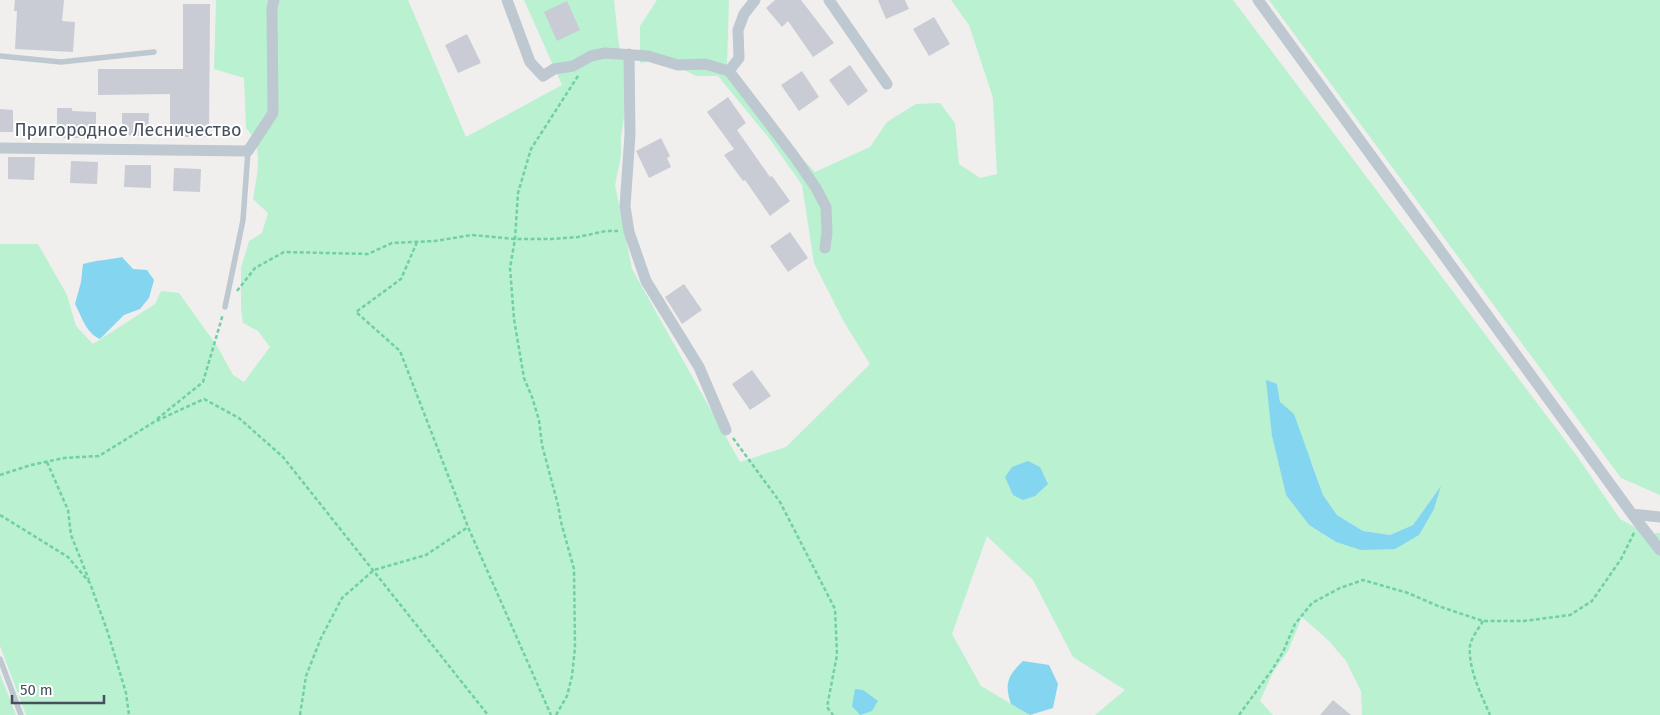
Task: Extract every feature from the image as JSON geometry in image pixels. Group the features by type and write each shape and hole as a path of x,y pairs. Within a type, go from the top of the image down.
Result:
{"street":[{"name":"Пригородное Лесничество","path":"0,148 248,151 273,113 272,8 274,0"},
{"path":"507,0 530,62 543,76 554,69 573,66 591,56 606,54 648,56 678,65 705,64 729,71 816,188 826,207 827,232 825,248"},
{"path":"729,71 739,58 738,30 744,14 755,0"},
{"path":"829,0 887,84"},
{"path":"1258,0 1660,550"},
{"path":"628,54 630,135 625,206 629,232 646,281 699,367 726,430"},
{"path":"1632,514 1660,517"}],"lane":[{"path":"0,56 61,62 154,52"},
{"path":"225,307 243,220 248,151"},
{"path":"0,659 21,715"}],"path":[{"path":"556,715 566,696 572,676 575,648 574,569 542,445 540,420 524,378 518,350 510,268 515,239 518,193 531,149 579,76"},
{"path":"237,292 255,268 284,252 368,254 392,243 435,241 472,235 515,239 552,239 578,237 606,231 629,232"},
{"path":"417,242 401,279 356,312 400,351 468,527 551,715"},
{"path":"154,422 203,382 225,307"},
{"path":"0,475 64,458 99,456 154,422 204,399 238,418 283,457 488,715"},
{"path":"726,430 780,502 835,609 836,655 827,707 833,715"},
{"path":"47,462 68,510 71,535 111,642 126,694 129,715"},
{"path":"1239,715 1272,670 1283,652 1295,624 1312,603 1340,588 1363,580 1408,593 1438,606 1483,621 1524,621 1570,615 1592,601 1621,559 1634,534 1632,514"},
{"path":"0,515 68,557 90,584"},
{"path":"300,715 306,676 321,638 342,598 374,570 426,555 468,527"},
{"path":"1483,621 1470,644 1472,667 1490,715"}],"green space":[{"path":"216,0 408,0 466,137 562,85 524,0 614,0 619,46 631,68 621,137 621,156 615,185 632,269 740,462 786,447 870,364 844,322 814,263 802,185 769,138 718,76 696,76 665,60 640,63 640,26 657,0 729,0 727,65 765,119 815,172 870,147 887,122 916,104 940,103 955,123 959,164 980,178 997,174 993,98 969,25 951,0 1233,0 1577,456 1620,519 1648,534 1660,533 1660,715 1362,715 1361,691 1346,661 1329,641 1302,617 1288,651 1273,672 1260,701 1273,715 1095,715 1125,690 1073,657 1033,580 987,536 952,634 981,686 1030,715 26,715 0,646 0,244 38,244 67,295 76,326 93,344 155,304 161,291 179,293 217,346 233,375 244,382 270,347 258,331 243,323 241,308 241,268 249,241 262,233 268,213 253,199 258,171 258,153 256,144 246,128 244,78 214,69","holes":["1277,384 1280,402 1312,463 1323,495 1337,515 1363,531 1390,535 1413,525 1440,488 1419,535 1336,542 1309,525 1286,495 1272,436"]},
{"path":"1269,0 1660,0 1660,495 1621,478"},
{"path":"0,674 16,715 0,715"}],"water":[{"path":"122,257 133,269 147,270 154,280 149,298 140,309 124,315 100,339 88,329 75,304 81,282 83,264"},
{"path":"1266,380 1277,384 1280,402 1294,414 1323,495 1337,515 1363,531 1390,535 1413,525 1441,486 1434,509 1419,535 1395,549 1361,550 1336,542 1309,525 1286,495 1272,436"},
{"path":"1028,461 1040,467 1048,484 1035,496 1023,500 1013,495 1005,477 1012,467"},
{"path":"1023,661 1049,665 1058,684 1053,708 1030,715 1011,704 1008,691 1009,680"},
{"path":"855,689 863,690 878,701 872,711 860,715 852,706"}],"building":[{"path":"15,0 64,0 62,21 75,22 73,52 15,49 17,11 14,11"},
{"path":"775,0 801,0 834,43 813,57 788,21 782,27 766,8"},
{"path":"878,0 905,0 909,9 886,19"},
{"path":"567,1 580,30 557,41 544,12"},
{"path":"183,4 210,4 209,137 170,137 170,94 98,95 98,69 183,69"},
{"path":"934,17 950,44 929,56 913,29"},
{"path":"467,34 481,63 458,73 445,45"},
{"path":"850,65 868,91 848,106 829,80"},
{"path":"802,71 819,97 799,111 781,85"},
{"path":"728,97 746,123 737,130 770,177 772,176 790,201 770,216 745,180 743,181 724,155 734,149 707,112"},
{"path":"57,108 72,108 72,111 96,112 96,138 57,138"},
{"path":"0,109 13,110 13,132 0,132"},
{"path":"122,113 149,113 148,136 122,135"},
{"path":"661,138 670,156 667,158 671,167 649,178 636,151"},
{"path":"8,157 35,157 34,180 8,179"},
{"path":"71,161 98,162 97,184 70,183"},
{"path":"125,165 151,165 151,188 124,187"},
{"path":"174,168 201,169 200,192 173,191"},
{"path":"790,232 808,258 788,272 770,246"},
{"path":"684,284 702,310 682,324 665,297"},
{"path":"752,370 771,396 750,410 732,384"},
{"path":"1333,700 1351,715 1320,715"}]}
